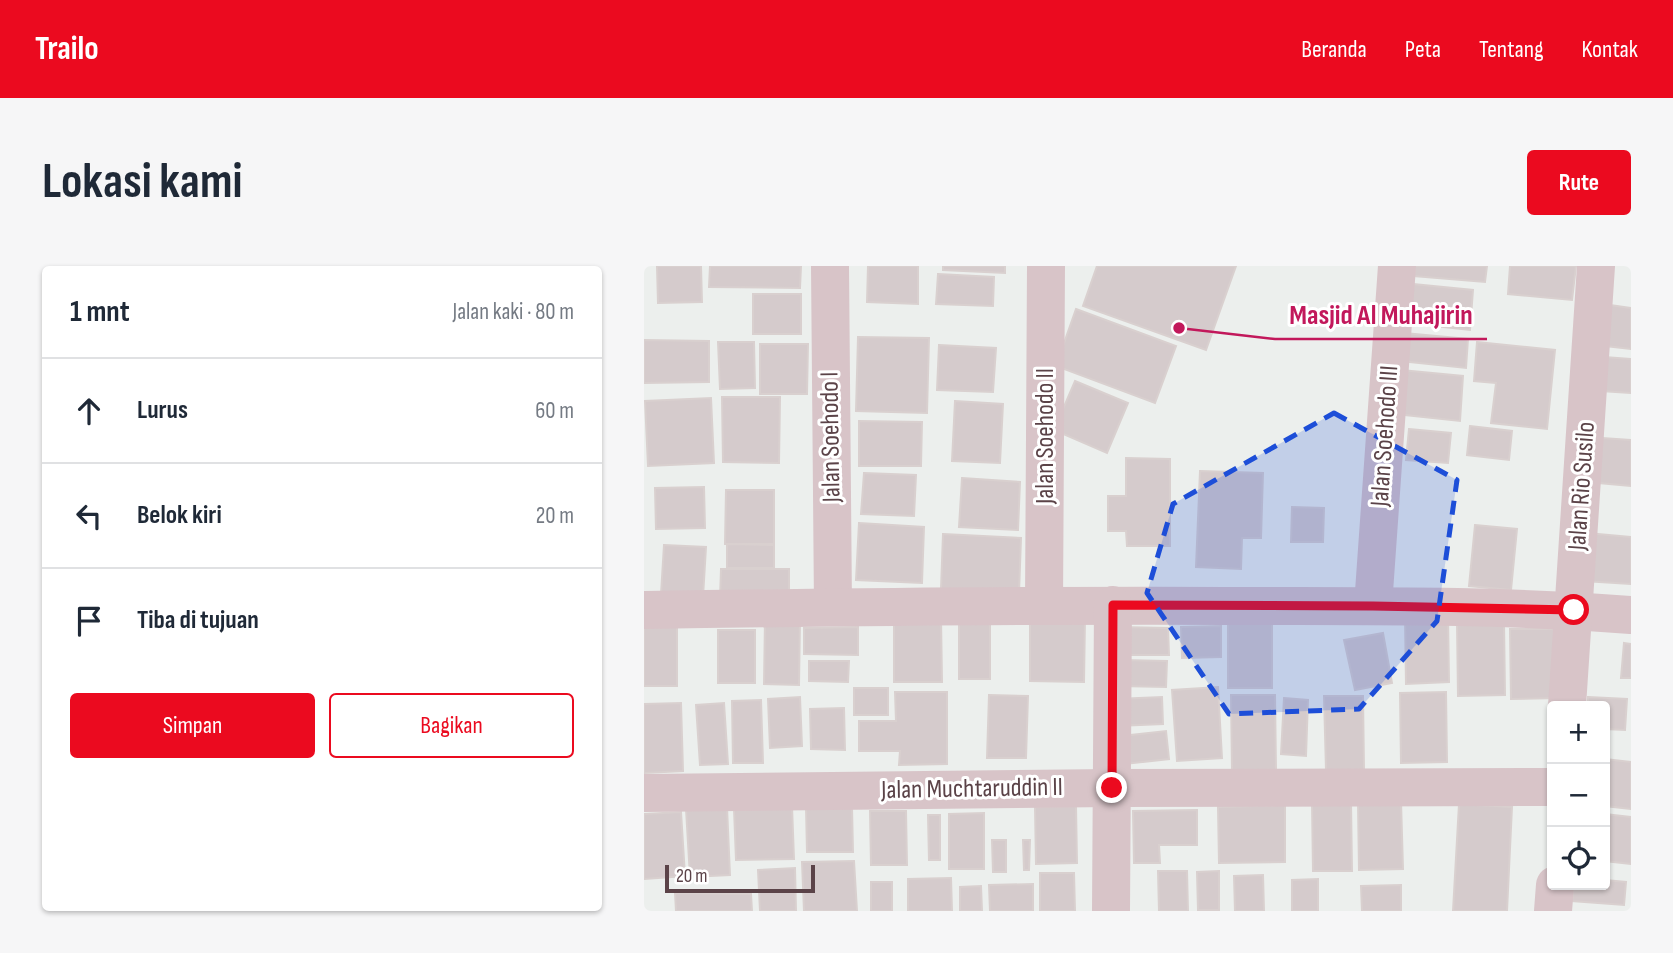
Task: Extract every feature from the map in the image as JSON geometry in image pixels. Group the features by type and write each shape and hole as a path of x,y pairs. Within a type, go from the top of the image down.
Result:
{"street":[{"name":"Jalan Soehodo I","path":"830,266 833,607"},
{"name":"Jalan Soehodo II","path":"1044,605 1046,266"},
{"name":"Jalan Soehodo III","path":"1373,606 1397,266"},
{"name":"Jalan Rio Susilo","path":"1567,701 1596,266"},
{"path":"644,610 1044,605 1373,606 1574,610 1631,615"},
{"path":"1111,911 1113,605"},
{"name":"Jalan Muchtaruddin II","path":"644,793 1547,787"},
{"path":"1553,911 1555,890"}],"highlighted area":[{"path":"1334,413 1457,480 1437,621 1359,709 1229,714 1147,593 1173,504"}],"building":[{"path":"657,266 701,266 702,302 658,303"},
{"path":"710,266 801,266 800,288 709,287"},
{"path":"868,266 918,266 918,304 867,302"},
{"path":"943,266 1005,266 1005,273 943,270"},
{"path":"1097,266 1236,266 1206,350 1083,306"},
{"path":"1415,266 1487,266 1485,282 1414,276"},
{"path":"1510,266 1576,266 1572,300 1508,294"},
{"path":"938,274 994,277 993,306 936,304"},
{"path":"1403,283 1473,290 1470,330 1398,322"},
{"path":"753,294 801,294 801,334 753,334"},
{"path":"1610,305 1631,308 1631,349 1606,346"},
{"path":"1076,309 1176,346 1155,403 1056,366"},
{"path":"1404,333 1468,339 1466,368 1401,361"},
{"path":"858,337 929,338 927,413 856,411"},
{"path":"644,340 709,341 709,382 644,383"},
{"path":"718,342 754,342 755,388 720,389"},
{"path":"1477,342 1555,350 1547,429 1491,423 1496,383 1474,381"},
{"path":"760,344 808,344 807,394 760,394"},
{"path":"939,345 996,348 993,392 937,390"},
{"path":"1604,357 1631,359 1631,393 1601,391"},
{"path":"1401,370 1463,376 1460,421 1396,414"},
{"path":"1075,381 1128,403 1107,453 1054,430"},
{"path":"722,397 780,397 779,463 723,462"},
{"path":"711,398 714,463 648,466 645,401"},
{"path":"955,401 1003,404 1000,463 952,461"},
{"path":"859,421 922,422 921,466 859,466"},
{"path":"1470,426 1512,431 1509,460 1467,455"},
{"path":"1409,429 1451,433 1448,463 1406,460"},
{"path":"1602,438 1631,440 1631,486 1599,483"},
{"path":"1126,458 1170,459 1170,546 1127,546 1126,531 1108,531 1108,496 1126,496"},
{"path":"1200,471 1263,473 1261,538 1242,538 1241,569 1196,567"},
{"path":"864,473 916,475 914,516 861,514"},
{"path":"962,478 1020,482 1018,530 959,527"},
{"path":"704,487 705,528 656,529 655,488"},
{"path":"726,490 774,490 774,544 725,544"},
{"path":"1292,507 1324,508 1323,542 1291,542"},
{"path":"859,523 924,527 922,583 856,580"},
{"path":"1475,525 1517,529 1511,590 1469,586"},
{"path":"1587,533 1631,537 1631,584 1584,581"},
{"path":"943,534 1021,538 1019,593 941,589"},
{"path":"727,544 774,545 774,568 727,568"},
{"path":"664,545 706,547 703,597 661,594"},
{"path":"721,569 789,569 789,600 720,599"},
{"path":"1448,615 1449,682 1406,684 1405,616"},
{"path":"1030,617 1085,617 1084,682 1030,681"},
{"path":"894,618 941,618 942,682 894,682"},
{"path":"1228,618 1272,619 1272,688 1228,688"},
{"path":"765,619 800,619 799,685 764,684"},
{"path":"644,622 677,622 677,686 644,686"},
{"path":"959,622 990,622 990,679 959,679"},
{"path":"1457,622 1504,622 1505,695 1458,696"},
{"path":"1221,626 1221,657 1182,658 1181,627"},
{"path":"858,627 858,655 804,654 804,628"},
{"path":"1118,627 1168,628 1169,655 1119,655"},
{"path":"1510,629 1558,629 1559,698 1511,699"},
{"path":"718,630 755,630 755,683 718,683"},
{"path":"1383,633 1392,683 1355,690 1344,640"},
{"path":"1624,643 1631,644 1631,678 1621,678"},
{"path":"1121,660 1167,661 1166,687 1120,686"},
{"path":"809,661 849,661 848,682 809,681"},
{"path":"1218,687 1222,758 1177,761 1172,690"},
{"path":"854,688 888,688 888,715 854,715"},
{"path":"895,692 947,692 947,764 899,765 900,751 859,751 859,721 896,721"},
{"path":"1446,692 1447,762 1401,763 1400,693"},
{"path":"989,695 1028,696 1026,758 987,758"},
{"path":"1231,695 1275,695 1276,770 1232,772"},
{"path":"1324,696 1363,696 1364,770 1326,770"},
{"path":"800,697 802,746 770,748 768,699"},
{"path":"1162,697 1163,724 1117,726 1116,699"},
{"path":"1588,697 1627,699 1625,730 1610,729 1610,701 1588,701"},
{"path":"1284,698 1308,700 1306,756 1281,754"},
{"path":"761,700 763,763 733,763 732,701"},
{"path":"681,703 683,771 644,773 644,704"},
{"path":"724,703 728,764 700,765 696,705"},
{"path":"844,708 845,750 811,749 810,709"},
{"path":"1166,731 1169,759 1125,764 1122,736"},
{"path":"1610,760 1631,762 1631,809 1610,807"},
{"path":"1401,801 1403,869 1359,870 1358,802"},
{"path":"1312,802 1351,802 1352,871 1313,871"},
{"path":"1459,804 1512,807 1507,911 1453,911"},
{"path":"1285,805 1285,862 1219,863 1218,807"},
{"path":"792,806 794,859 736,860 734,809"},
{"path":"1076,806 1077,863 1036,864 1035,807"},
{"path":"727,807 730,875 690,877 686,809"},
{"path":"806,807 852,807 853,852 807,852"},
{"path":"1197,810 1197,845 1159,845 1160,863 1134,863 1133,811"},
{"path":"870,811 906,811 907,865 871,865"},
{"path":"681,812 685,876 644,879 644,814"},
{"path":"984,813 984,869 949,869 949,814"},
{"path":"928,815 940,815 940,860 929,860"},
{"path":"1610,815 1631,817 1631,864 1610,862"},
{"path":"992,840 1006,840 1006,872 993,872"},
{"path":"1023,840 1030,840 1029,870 1024,870"},
{"path":"854,861 857,911 804,911 802,862"},
{"path":"795,868 796,911 760,911 758,870"},
{"path":"1158,871 1187,871 1188,911 1159,911"},
{"path":"1219,871 1219,910 1198,910 1197,872"},
{"path":"1040,873 1074,873 1075,911 1040,911"},
{"path":"1263,875 1264,911 1235,911 1234,876"},
{"path":"951,878 952,911 908,911 908,879"},
{"path":"1318,879 1318,911 1292,911 1292,880"},
{"path":"1610,880 1626,882 1624,905 1572,901 1573,890 1610,890"},
{"path":"871,882 892,882 892,911 871,911"},
{"path":"1033,884 1033,911 990,911 989,885"},
{"path":"1401,885 1401,911 1362,911 1361,886"},
{"path":"981,886 982,911 960,911 960,887"},
{"path":"675,893 751,894 752,911 676,911"}],"place":[{"name":"Masjid Al Muhajirin","path":"1179,328"}],"route":[{"path":"1112,788 1113,605 1574,610"}]}
